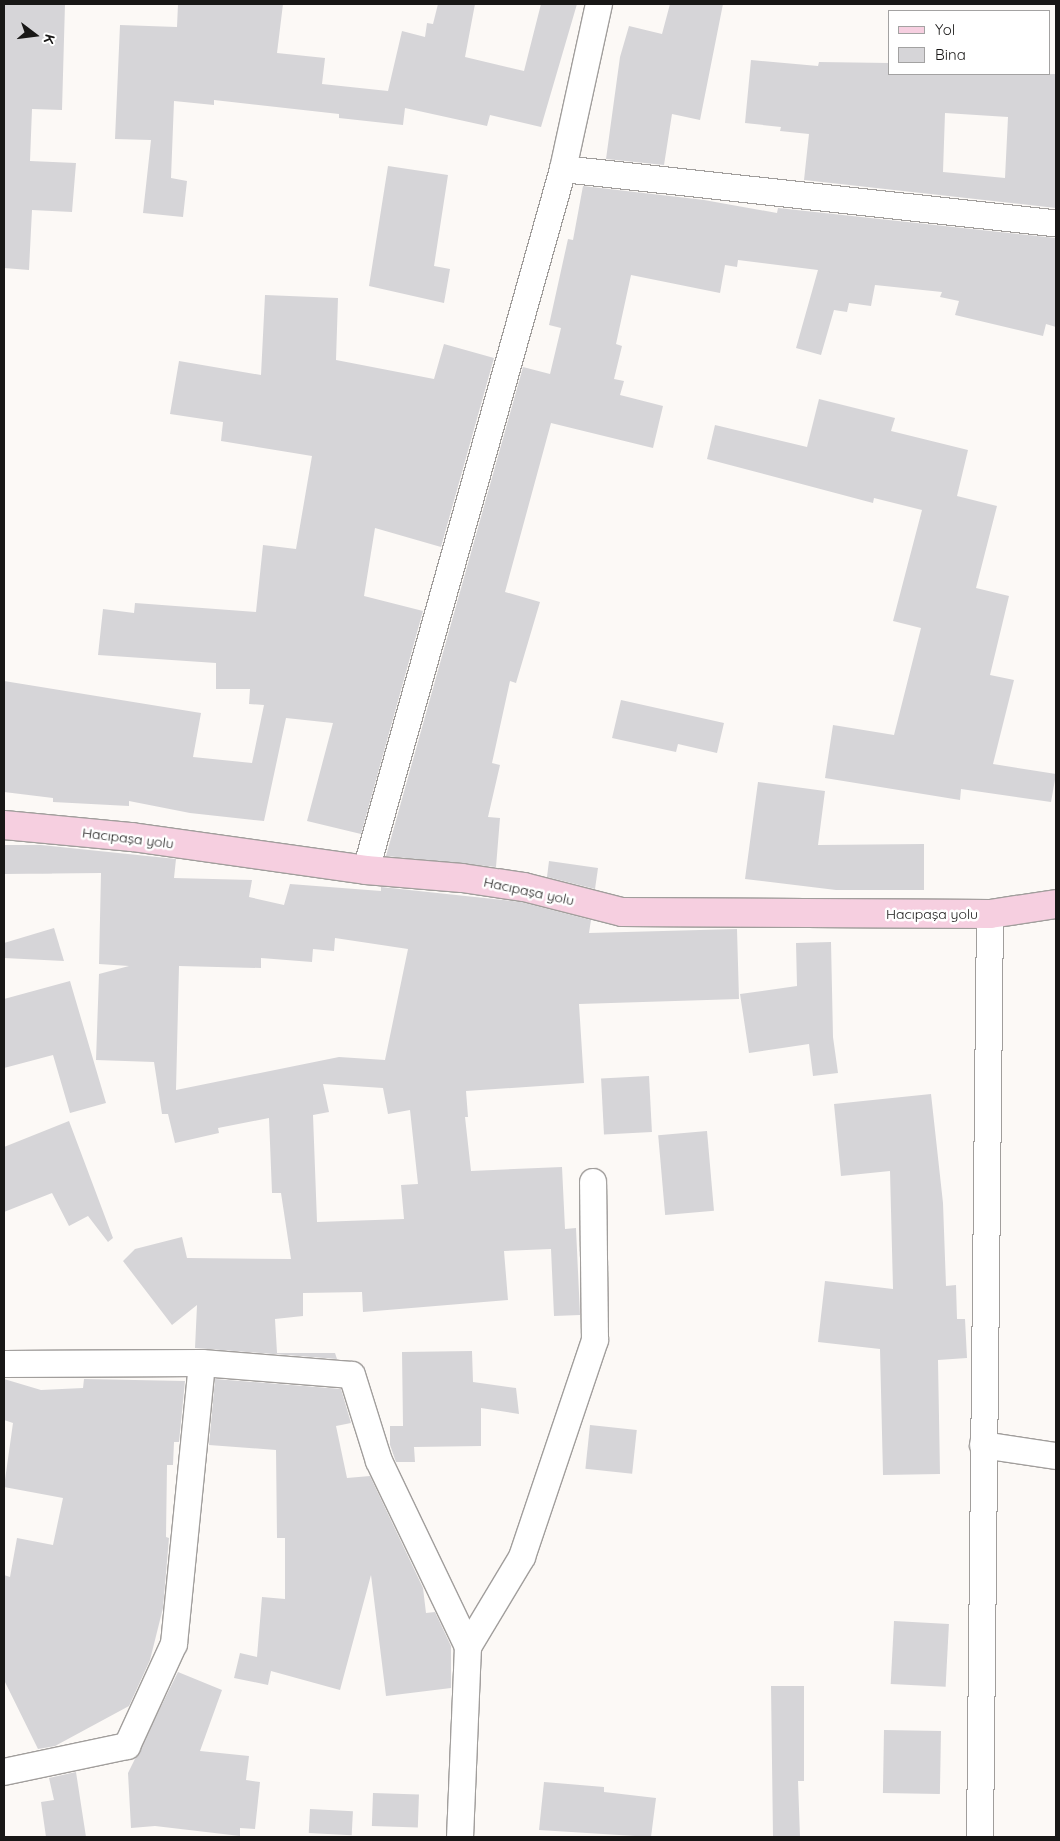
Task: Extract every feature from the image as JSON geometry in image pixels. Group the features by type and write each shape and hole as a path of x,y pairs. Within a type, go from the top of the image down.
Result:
{"main road":[{"name":"Hacıpaşa yolu","path":"4,825 132,837 366,870 462,878 524,887 622,912 990,914 1056,904"}],"street":[{"path":"366,870 563,169 599,4"},
{"path":"563,169 1056,223"},
{"path":"980,1837 990,914"},
{"path":"468,1647 522,1557 596,1340 593,1182"},
{"path":"4,1772 127,1746 174,1644 202,1363"},
{"path":"4,1364 202,1363 352,1375 379,1460 468,1647 460,1837"},
{"path":"983,1444 1056,1456"}],"building":[{"path":"65,4 62,110 32,109 30,161 76,163 72,212 32,210 29,270 4,268 4,5"},
{"path":"178,4 283,4 277,53 325,58 322,84 388,91 402,31 425,37 427,23 433,24 438,4 475,4 465,57 524,71 541,4 577,4 541,127 490,115 487,126 405,108 403,125 339,118 339,114 214,100 214,105 174,101 171,178 187,181 183,217 143,213 151,140 115,139 120,25 177,27"},
{"path":"670,4 723,4 700,120 672,114 664,165 606,159 620,57 629,26 662,34"},
{"path":"751,60 818,66 819,62 888,63 888,75 1056,74 1056,208 804,180 809,134 780,131 781,127 745,123","holes":["945,113 1008,117 1005,178 943,172"]},
{"path":"388,166 448,175 434,266 450,269 444,303 369,286"},
{"path":"583,186 704,200 777,213 778,208 1056,238 1056,327 1046,324 1043,336 955,315 959,301 940,297 942,292 875,285 871,306 849,303 847,312 834,310 821,355 796,348 818,270 738,260 737,267 725,265 720,293 631,275 616,344 622,346 614,379 624,381 620,395 663,406 653,448 551,423 505,592 540,602 516,683 510,681 492,763 500,765 488,817 500,818 496,867 386,856 523,367 550,374 561,328 549,325 568,239 573,240"},
{"path":"265,295 338,298 336,360 434,379 444,344 494,358 441,547 375,528 364,596 423,611 361,834 307,821 333,723 286,718 264,821 190,813 129,801 129,806 53,802 53,798 4,792 4,681 201,713 193,757 252,763 264,705 249,704 250,689 216,689 216,663 98,655 103,609 134,613 135,603 256,612 263,545 296,549 312,456 221,441 223,422 170,414 179,361 261,375"},
{"path":"819,399 895,418 891,431 968,450 957,496 997,506 976,588 1009,596 990,675 1014,680 993,764 1056,774 1051,802 961,789 960,800 825,778 833,725 894,735 921,628 893,621 922,510 874,498 873,503 707,459 715,425 807,447"},
{"path":"621,700 724,723 717,753 678,744 676,752 612,738"},
{"path":"758,782 825,791 818,845 924,844 924,890 836,890 745,879"},
{"path":"4,845 41,845 176,859 174,878 252,880 249,897 284,905 290,884 381,891 381,887 521,902 591,920 589,933 737,929 739,999 579,1004 584,1083 466,1091 468,1117 465,1117 471,1171 562,1167 565,1229 576,1228 580,1315 554,1316 551,1249 504,1251 508,1300 363,1312 362,1292 303,1293 303,1316 275,1319 277,1353 335,1353 337,1359 195,1348 197,1305 172,1325 123,1261 135,1249 182,1237 187,1258 291,1259 281,1193 272,1193 269,1118 218,1128 219,1133 175,1143 168,1114 162,1114 154,1062 96,1060 99,974 129,966 99,964 101,873 4,874","holes":["335,938 408,949 385,1060 339,1057 176,1090 179,966 261,968 261,958 312,962 313,949 334,951","323,1084 383,1088 388,1114 410,1110 418,1184 401,1185 404,1219 317,1222 313,1115 329,1112"]},
{"path":"549,861 598,868 595,889 547,877"},
{"path":"54,928 64,961 4,958 4,943"},
{"path":"831,942 833,1037 838,1073 813,1076 809,1044 749,1053 740,994 797,986 796,943"},
{"path":"70,981 106,1103 70,1113 53,1055 4,1068 4,999"},
{"path":"649,1076 652,1132 604,1134 601,1079"},
{"path":"931,1094 943,1203 946,1286 956,1285 957,1319 965,1319 967,1358 938,1360 940,1474 883,1475 880,1349 818,1342 825,1281 893,1289 890,1171 841,1176 834,1104"},
{"path":"69,1121 113,1238 108,1242 88,1216 69,1226 52,1193 4,1212 4,1147"},
{"path":"707,1131 714,1211 665,1215 658,1135"},
{"path":"472,1351 473,1382 516,1388 519,1414 481,1408 481,1446 414,1447 415,1462 396,1462 390,1445 390,1426 403,1426 402,1352"},
{"path":"4,1379 41,1390 83,1388 84,1379 185,1381 179,1442 174,1442 173,1465 167,1465 166,1537 169,1538 163,1608 150,1660 129,1706 55,1746 38,1749 4,1680 4,1575 10,1577 17,1538 53,1545 63,1498 4,1487 13,1423 4,1420"},
{"path":"215,1379 341,1389 351,1423 336,1426 347,1478 370,1476 423,1588 426,1613 435,1612 451,1646 451,1688 386,1696 371,1575 340,1690 271,1671 268,1685 234,1678 240,1653 257,1657 262,1597 285,1599 285,1538 277,1538 276,1450 209,1445"},
{"path":"590,1425 637,1430 632,1474 585,1469"},
{"path":"894,1621 949,1624 946,1687 891,1684"},
{"path":"178,1672 222,1690 200,1751 249,1756 246,1780 260,1782 255,1829 240,1828 240,1836 155,1826 131,1828 128,1773"},
{"path":"771,1686 804,1686 804,1781 798,1781 800,1837 773,1837"},
{"path":"884,1730 941,1731 940,1794 883,1793"},
{"path":"76,1772 86,1837 46,1837 41,1802 54,1800 49,1778"},
{"path":"544,1782 604,1787 604,1792 656,1798 651,1837 539,1830"},
{"path":"373,1793 419,1795 418,1828 372,1826"},
{"path":"310,1809 353,1811 352,1835 309,1833"}]}
